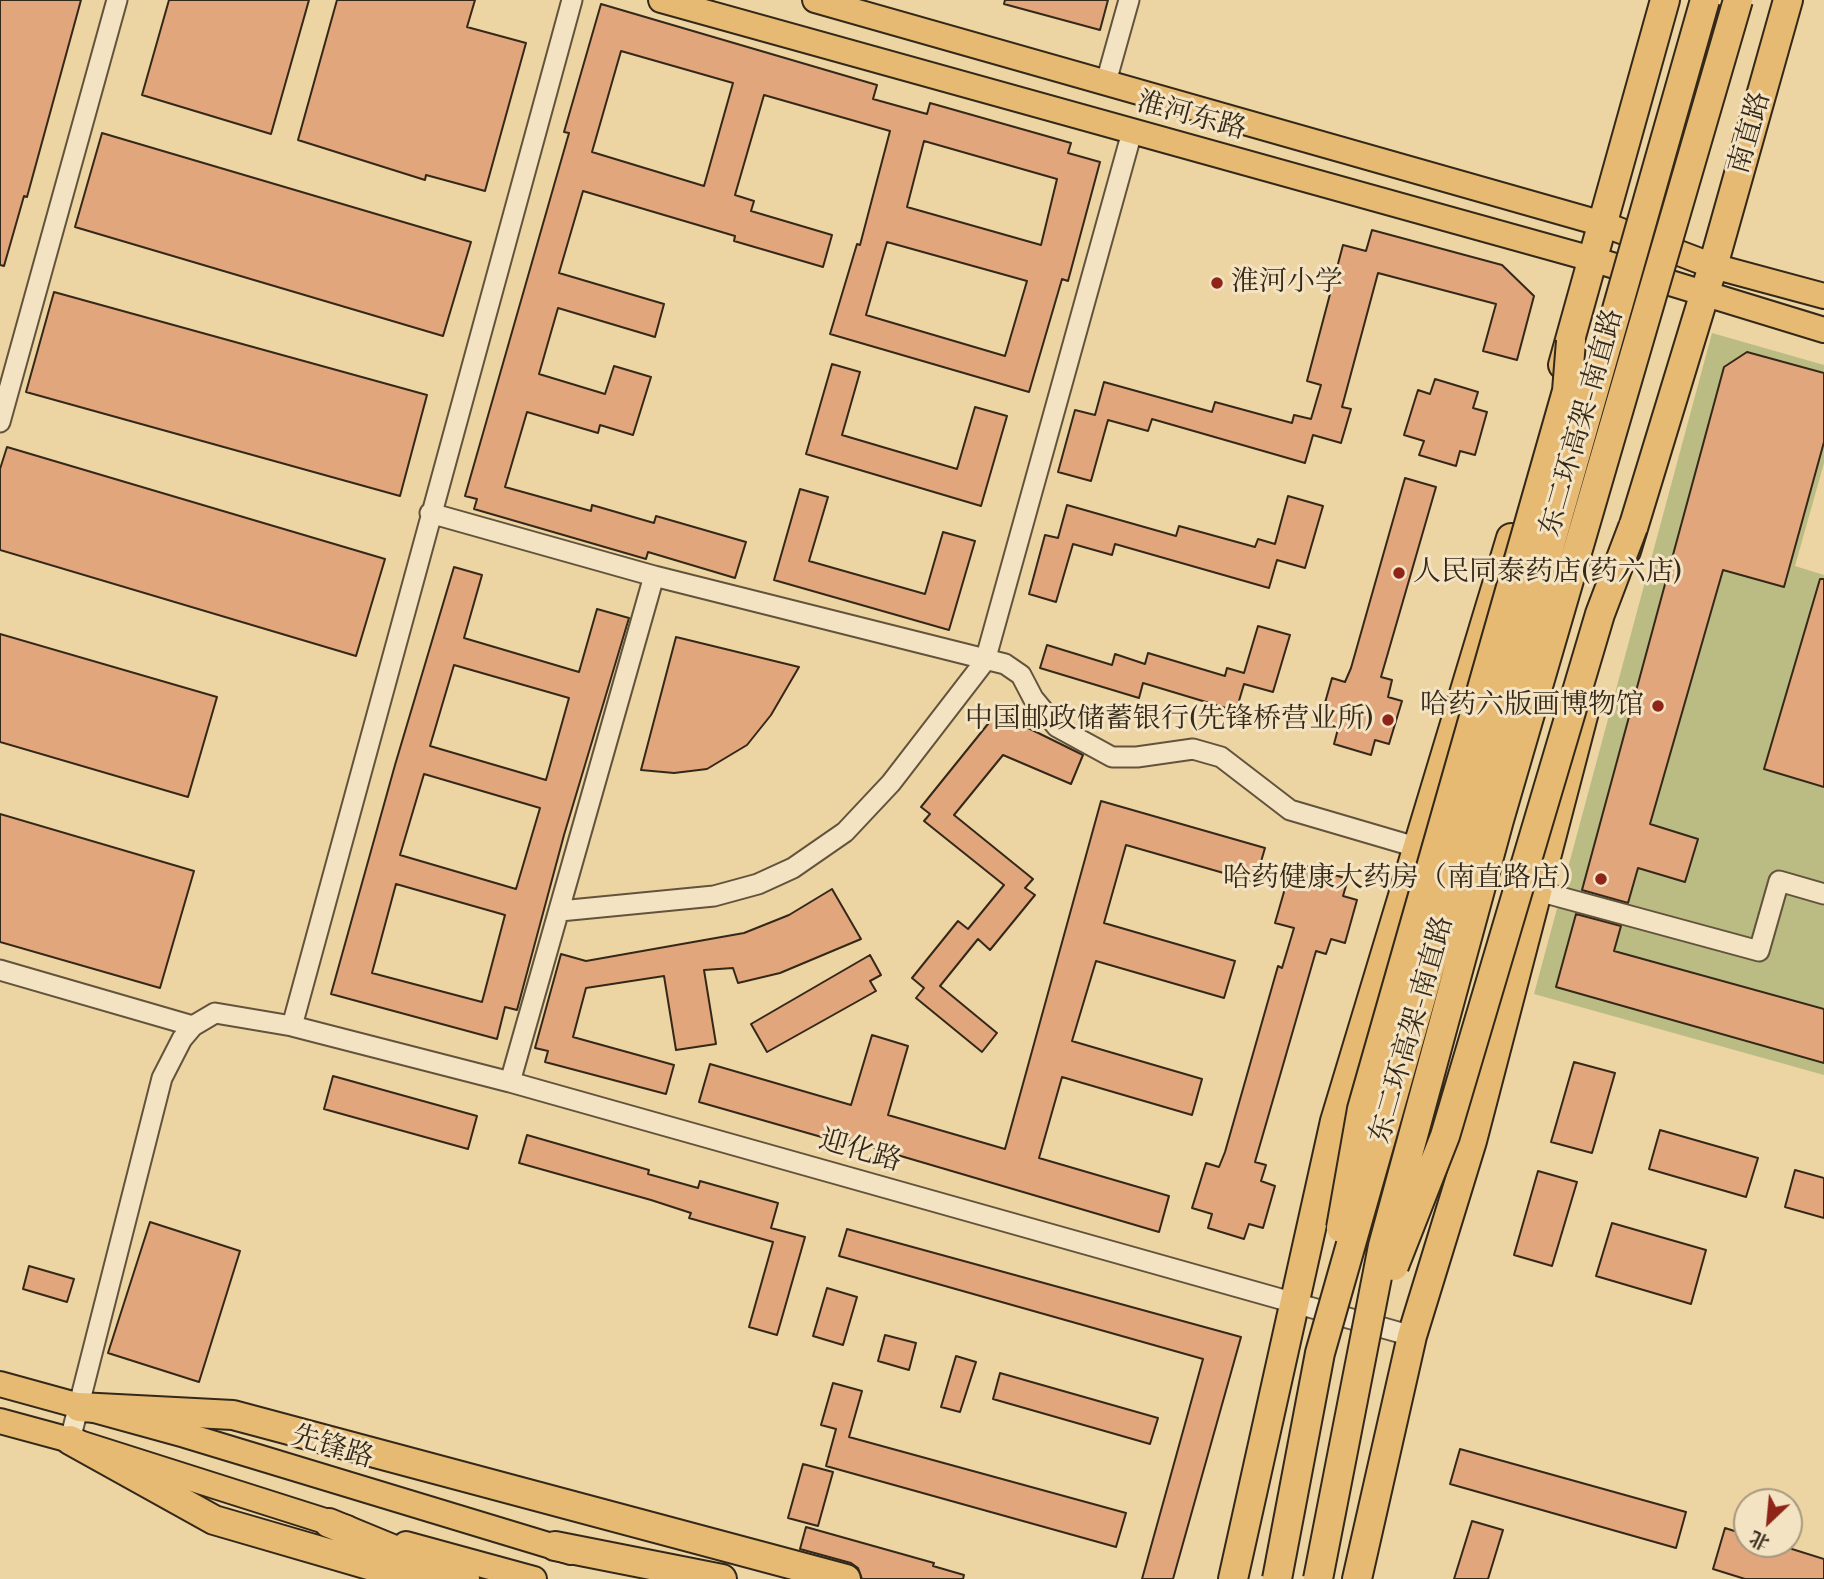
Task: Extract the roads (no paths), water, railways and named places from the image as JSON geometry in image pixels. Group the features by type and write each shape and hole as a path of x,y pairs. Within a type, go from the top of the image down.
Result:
{"highway":[{"path":"1233,1579 1246,1540 1335,1121 1571,341 1665,0"},
{"name":"东二环高架-南直路","path":"1277,1579 1320,1353 1705,0"},
{"name":"东二环高架-南直路","path":"1320,1573 1359,1355 1383,1246 1499,820 1738,0"},
{"name":"南直路","path":"1633,527 1713,266 1788,0"},
{"path":"1320,1353 1362,1109 1567,391 1571,341"},
{"path":"1359,1355 1445,1136 1600,614 1633,527"},
{"path":"1357,1579 1412,1336 1472,1141 1633,527"},
{"path":"79,1407 233,1415 846,1579"},
{"path":"71,1440 214,1520 417,1579"},
{"path":"329,1523 465,1579"},
{"path":"1227,1579 1246,1540"},
{"path":"1243,1579 1246,1540"},
{"path":"555,1546 722,1579"}],"main road":[{"name":"淮河东路","path":"661,0 1592,259 1704,296 1824,330"},
{"name":"淮河东路","path":"816,0 1602,224 1713,266 1824,296"},
{"name":"先锋路","path":"0,1384 186,1435 555,1546 644,1579"},
{"path":"0,1421 71,1440 329,1523 534,1579"}],"street":[{"path":"0,422 117,0"},
{"path":"292,1026 572,0"},
{"path":"1106,82 1129,0"},
{"path":"560,911 714,896 758,884 793,868 845,832 891,783 985,661 1132,132"},
{"path":"430,513 654,576 1005,664 1021,675 1033,698 1057,727 1112,757 1137,758 1192,749 1221,757 1290,810 1416,847"},
{"path":"510,1082 654,576"},
{"path":"1538,891 1759,951 1779,881 1824,894"},
{"path":"0,970 192,1026 182,1039 162,1078 71,1440"},
{"name":"迎化路","path":"192,1026 215,1013 292,1026 510,1082 1292,1316 1412,1336"}],"place":[{"name":"淮河小学","path":"1217,283"},
{"name":"人民同泰药店(药六店)","path":"1399,573"},
{"name":"哈药六版画博物馆","path":"1658,706"},
{"name":"中国邮政储蓄银行(先锋桥营业所)","path":"1388,720"},
{"name":"哈药健康大药房（南直路店）","path":"1601,879"}]}
